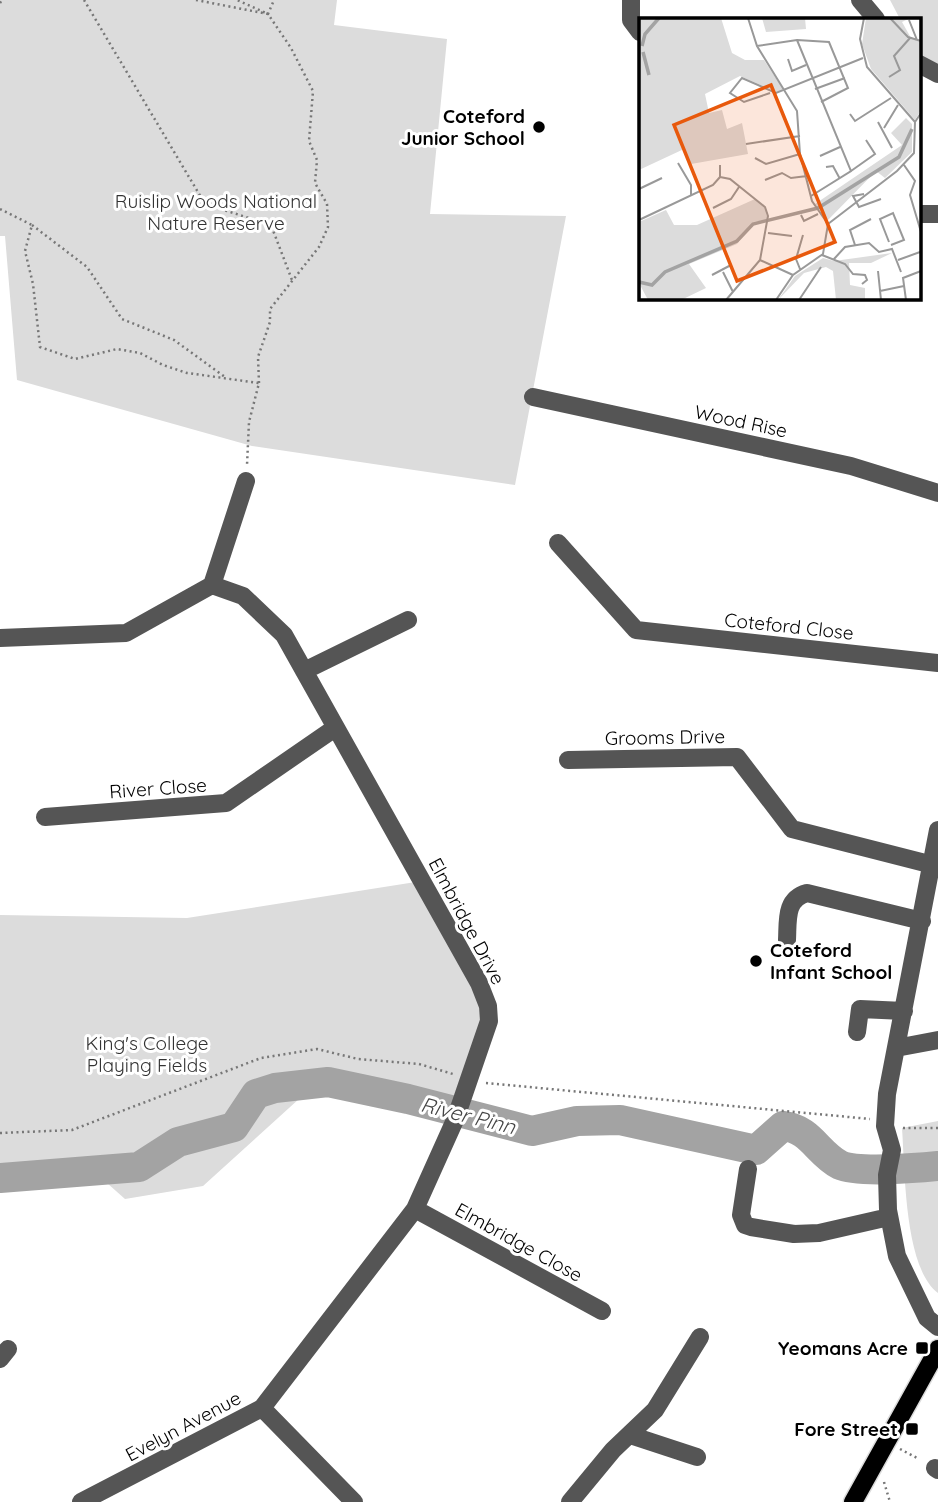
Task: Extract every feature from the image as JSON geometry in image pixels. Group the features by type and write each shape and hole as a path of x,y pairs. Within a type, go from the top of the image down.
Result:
{"main road":[{"path":"853,1502 938,1349"}],"street":[{"path":"631,0 631,20 639,31"},
{"path":"860,0 875,18"},
{"path":"920,65 938,74"},
{"path":"920,214 938,214"},
{"name":"Wood Rise","path":"533,397 851,466 938,493"},
{"path":"0,638 126,633 212,585 246,481"},
{"name":"Coteford Close","path":"558,543 636,630 938,663"},
{"name":"Elmbridge Drive","path":"212,585 243,596 284,635 484,995 489,1021 456,1120 415,1209 262,1408"},
{"path":"304,671 408,620"},
{"name":"River Close","path":"45,817 226,803 335,728"},
{"name":"Grooms Drive","path":"568,760 737,757 792,829 933,865"},
{"path":"938,830 887,1094 886,1126 889,1217 897,1256 927,1318 938,1327"},
{"path":"787,940 790,903 797,896 807,893 922,921"},
{"path":"857,1032 860,1009 904,1011"},
{"path":"896,1048 938,1040"},
{"path":"748,1169 741,1215 746,1225 751,1227 794,1234 819,1233 889,1217"},
{"name":"Elmbridge Close","path":"415,1209 602,1311"},
{"path":"570,1502 612,1450 655,1410 700,1337"},
{"name":"Evelyn Avenue","path":"81,1502 262,1408 354,1502"},
{"path":"629,1435 697,1457"}],"path":[{"path":"84,0 205,204 271,225 292,280"},
{"path":"196,0 268,14"},
{"path":"237,0 268,14 291,48 313,91 309,142 317,160 314,183 327,204 328,228 319,247 270,309 270,322 258,358 259,383 249,422 246,481"},
{"path":"268,14 274,0"},
{"path":"0,209 32,225 87,267 122,319 174,340 228,379"},
{"path":"32,225 24,251 33,284 40,347 75,359 117,349 140,353 187,373 259,383"},
{"path":"0,1133 72,1130 261,1058 317,1049 358,1059 419,1064 470,1080 874,1119 886,1126 938,1128"},
{"path":"896,1455 899,1449 937,1469"},
{"path":"888,1473 883,1484 890,1502"}],"green space":[{"name":"Ruislip Woods National Nature Reserve","path":"0,0 337,0 334,25 447,39 430,214 566,216 515,485 252,446 17,380 5,236 0,236"},
{"path":"890,0 938,0 938,64 920,55 920,18 899,18"},
{"name":"King's College Playing Fields","path":"422,881 488,1006 462,1103 332,1069 203,1186 125,1199 107,1183 0,1191 0,915 187,918"},
{"path":"938,1121 938,1293 927,1280 918,1262 912,1241 902,1128"}],"waterway":[{"name":"River Pinn","path":"0,1178 139,1167 178,1142 234,1127 256,1094 275,1088 328,1082 408,1099 532,1131 577,1121 620,1120 756,1150 783,1126 807,1136 840,1165 860,1169 938,1166"}],"place":[{"name":"Coteford Junior School","path":"539,127"},
{"name":"Coteford Infant School","path":"756,961"},
{"name":"Yeomans Acre","path":"922,1348"},
{"name":"Fore Street","path":"912,1429"}]}
